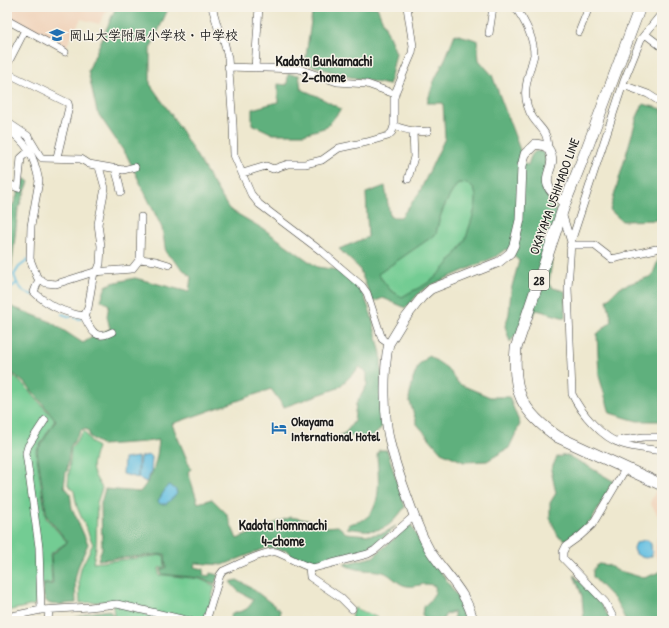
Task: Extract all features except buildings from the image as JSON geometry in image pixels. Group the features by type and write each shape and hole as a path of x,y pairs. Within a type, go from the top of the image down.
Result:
{"main road":[{"name":"OKAYAMA USHIMADO LINE","path":"637,8 587,148 563,208 516,348 514,366 516,382 521,398 530,414 543,426 558,437 662,484"}],"street":[{"path":"212,7 218,28 224,41 228,67 234,155 251,194 259,204 321,251 362,286 367,293 382,339 389,344"},
{"path":"255,68 259,7"},
{"path":"243,174 266,166 272,169 288,164 305,164 322,160 339,148 388,136 392,132 394,126 395,94 412,53 413,46 406,7"},
{"path":"489,34 493,7"},
{"path":"515,7 528,30 534,50 525,88 525,97 533,118 548,138 548,148 552,158 547,178 548,186 563,208 571,243"},
{"path":"579,32 589,7"},
{"path":"662,13 641,40 623,85 571,243 568,288 572,394 577,404 584,414 609,439 622,445 662,451"},
{"path":"7,20 65,52"},
{"path":"8,61 25,30"},
{"path":"645,34 662,47"},
{"path":"228,67 299,70 337,82 367,84 395,94"},
{"path":"7,73 68,103 69,106 57,157"},
{"path":"623,85 648,94 662,103"},
{"path":"7,122 28,136 42,158 57,157 81,159 89,164 99,167 123,170 135,167"},
{"path":"394,126 413,131 428,131"},
{"path":"7,129 21,139 36,165 39,181 31,226 30,259 38,280 34,292 41,299 56,308 69,314 84,316"},
{"path":"408,179 414,157 413,131"},
{"path":"473,621 469,606 422,537 394,458 389,437 387,419 386,362 389,344 403,321 422,297 431,289 499,262 510,253 514,245 520,220 522,166 525,154 535,144 548,148"},
{"path":"7,187 9,184 18,188 21,158 28,152"},
{"path":"84,316 88,308 95,272 100,264 101,246 98,224 104,188 99,167"},
{"path":"115,168 121,192"},
{"path":"38,280 56,284 95,272 132,269 140,259 141,217"},
{"path":"571,243 594,245 612,259 656,249"},
{"path":"140,259 156,261 168,265"},
{"path":"84,316 94,333 99,336 105,336 112,332"},
{"path":"45,420 28,446 26,453 40,547 45,610 48,621"},
{"path":"615,441 644,437 662,437"},
{"path":"615,621 605,602 563,558 563,552 566,546 592,525 626,468"},
{"path":"206,621 220,575 223,571 267,553 275,552 309,568 368,554 375,550 414,516"},
{"path":"309,568 310,577 316,583 340,598 352,609"},
{"path":"7,617 45,610 90,608 117,604 190,621"}],"shaded area":[{"name":"岡山大学附属小学校・中学校","path":"7,7 109,7 99,24 81,19 66,47 63,48 7,16"},
{"path":"658,486 662,488 662,522 650,503"},
{"path":"662,531 662,565 654,554 657,536"}],"green space":[{"path":"116,7 169,7 150,49 150,84 171,114 229,209 265,230 317,267 338,270 361,288 371,314 381,354 383,424 373,436 347,436 336,438 346,432 354,421 356,404 367,385 367,373 360,367 338,388 284,407 271,389 172,424 191,469 188,472 198,503 212,499 226,513 237,539 290,517 318,522 326,527 338,526 346,533 369,535 384,533 396,526 379,542 367,549 316,563 291,556 289,552 285,550 266,548 223,565 195,563 194,567 204,569 203,575 210,576 211,573 218,575 215,584 200,578 161,574 161,569 166,568 165,554 98,560 102,548 101,503 105,489 140,492 152,474 159,440 102,445 90,437 88,430 82,429 70,447 64,486 70,493 72,508 88,544 78,567 75,580 76,603 56,605 47,602 45,599 43,585 53,584 51,555 68,542 47,517 37,451 56,420 27,385 7,369 7,305 49,321 83,343 110,329 107,316 109,305 101,300 106,286 112,283 135,278 189,292 191,277 166,253 162,228 127,156 97,112 88,71"},
{"path":"313,7 377,7 396,53 389,85 341,75 305,63"},
{"path":"455,34 477,40 479,60 492,75 520,150 520,162 528,165 533,153 537,151 544,153 545,157 543,186 545,192 555,205 557,212 554,229 545,250 552,259 549,284 553,288 565,291 565,318 537,310 510,342 505,326 509,314 511,290 519,261 506,249 495,257 429,286 421,291 406,308 383,298 373,302 359,268 339,249 368,237 366,193 385,186 390,217 401,217 419,193 445,138 443,103 427,103 434,81","holes":["458,183 466,184 472,187 475,191 476,204 466,238 458,252 440,273 425,285 402,297 390,290 378,274 436,234 441,214 450,195"]},
{"path":"288,74 299,75 301,89 341,109 327,127 304,134 273,134 252,124 252,109 278,102 278,84 287,85"},
{"path":"643,104 662,109 662,237 661,220 622,221 610,210 637,117"},
{"path":"24,178 29,182 18,209 10,283 7,287 7,205 13,205"},
{"path":"458,183 466,184 472,187 475,191 476,197 476,204 465,240 454,257 436,277 425,285 402,297 390,290 378,274 436,234 444,207"},
{"path":"662,250 662,421 637,421 610,413 599,376 597,334 612,321 607,300 620,287 652,276"},
{"path":"428,355 447,368 459,384 490,397 509,397 520,424 509,448 487,461 464,462 441,452 417,424 409,399 413,379 419,364 426,359"},
{"path":"7,370 26,387 55,420 36,451 46,518 67,542 50,554 52,583 38,585 37,601 34,605 7,611"},
{"path":"84,431 92,443 97,447 92,469 102,488 97,503 96,547 93,563 164,555 165,567 159,568 159,576 164,575 200,579 215,586 206,621 115,621 112,601 80,603 79,579 81,568 93,544 77,507 74,491 68,485 71,448"},
{"path":"379,450 387,450 405,507 392,522 380,529 358,530 347,528 349,524 361,521 368,516 373,509 378,491 377,455"},
{"path":"566,455 613,481 592,520 566,540 558,536 550,518 550,503 556,493 551,470 557,457"},
{"path":"408,525 412,526 425,550 457,596 468,621 451,621 454,619 454,612 446,614 442,621 428,621 422,615 423,607 434,595 435,586 427,584 414,586 404,585 383,572 348,567 344,564 373,557"},
{"path":"598,564 608,565 616,570 644,578 662,571 662,621 626,621 616,601 593,577 593,570"},
{"path":"574,575 600,602 611,621 584,621 582,596"},
{"path":"237,580 250,587 280,610 281,621 229,621 232,613 242,611 250,606 253,599 238,591 230,582"},
{"path":"355,608 385,621 351,621 352,613"},
{"path":"109,610 113,615 113,621 73,621 73,618 89,613"}],"water":[{"path":"149,455 152,457 151,473 146,482 138,478 140,457"},
{"path":"138,457 138,478 123,474 124,459"},
{"path":"168,485 176,490 177,494 166,504 160,504 158,501"},
{"path":"648,540 651,544 652,556 648,558 643,558 635,553 634,548 636,543"}],"waterway":[{"path":"7,291 17,283 14,275 19,267 27,261 27,259"},
{"path":"17,283 24,292 33,295"},
{"path":"62,314 71,317"},
{"path":"75,318 81,319"}],"place":[{"name":"岡山大学附属小学校・中学校","path":"57,35"},
{"name":"Okayama International Hotel","path":"279,428"}],"district":[{"name":"Kadota Bunkamachi 2-chome","path":"324,68"},
{"name":"Kadota Hommachi 4-chome","path":"283,532"}]}
